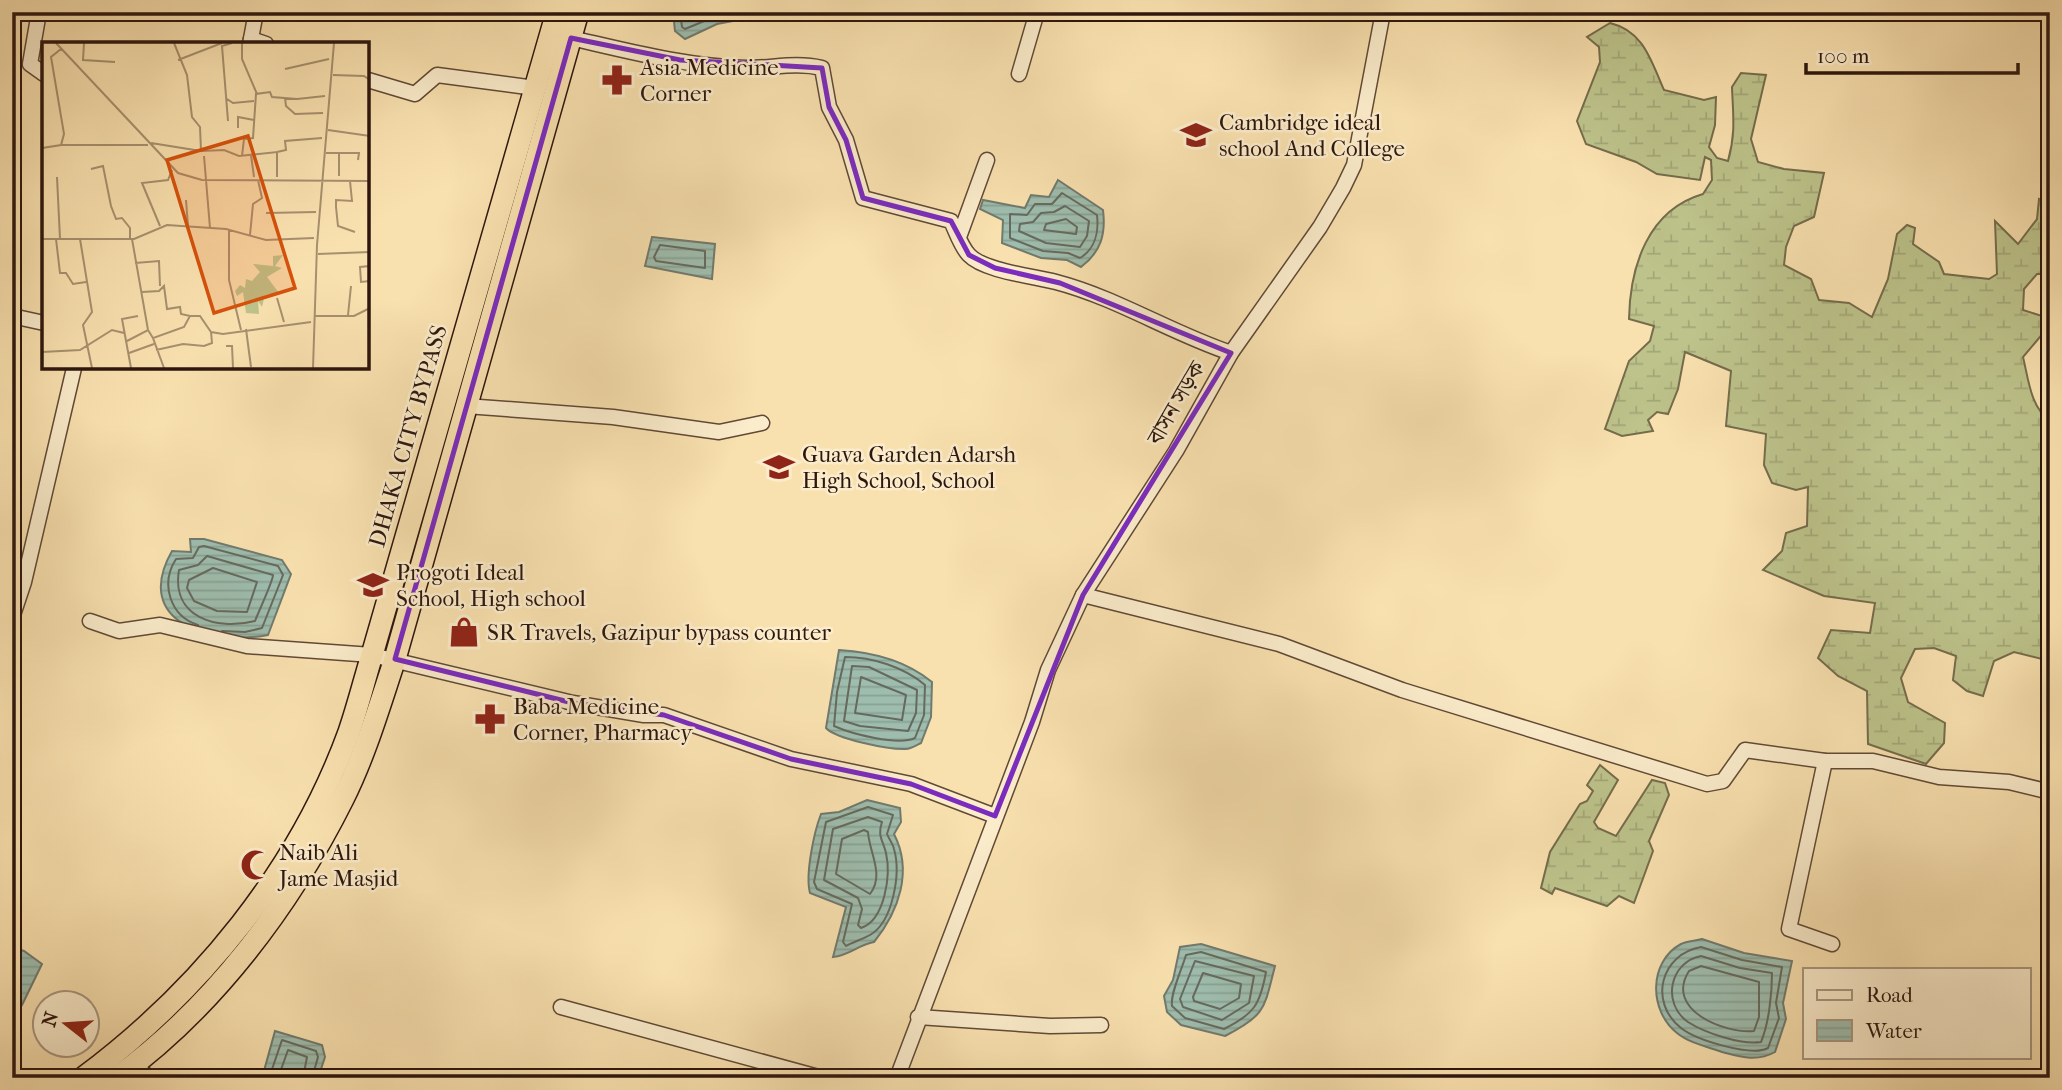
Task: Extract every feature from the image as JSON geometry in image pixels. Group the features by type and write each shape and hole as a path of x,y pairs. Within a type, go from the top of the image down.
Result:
{"highway":[{"name":"DHAKA CITY BYPASS","path":"83,1078 122,1048 184,991 248,915 285,862 324,788 348,733 372,655 557,12"},
{"path":"133,1074 196,1009 263,931 304,869 353,776 395,659 578,12"}],"street":[{"path":"40,12 30,64 42,73"},
{"path":"256,12 256,42"},
{"path":"1018,74 1037,12"},
{"name":"বাসন সড়ক","path":"897,1078 1032,722 1048,670 1083,595 1176,451 1231,353 1320,227 1354,165 1383,12"},
{"path":"571,38 680,60 747,68 803,63 822,68 829,107 846,140 863,198 951,221 969,255 995,268 1060,283 1129,308 1202,344 1231,353"},
{"path":"369,80 415,94 437,75 535,88"},
{"path":"959,236 987,160"},
{"path":"12,316 42,323"},
{"path":"12,618 24,582 74,369"},
{"path":"466,406 651,421 719,432 762,424"},
{"path":"1083,595 1184,618 1306,652 1402,690 1707,784 1724,781 1745,750 1825,761 1873,761 1939,777 2009,782 2050,792"},
{"path":"90,621 119,631 160,625 247,646 372,655 573,703 644,715 664,715 791,759 911,785 995,816"},
{"path":"1825,761 1789,929 1832,944"},
{"path":"561,1007 821,1078"},
{"path":"918,1017 1050,1026 1101,1025"}],"highlighted area":[{"path":"571,38 680,60 822,68 829,107 846,140 863,198 951,221 969,255 995,268 1060,283 1231,353 1083,595 995,816 911,784 791,759 664,715 573,703 395,659"}],"green space":[{"path":"1610,23 1622,27 1639,40 1664,90 1704,100 1716,97 1715,125 1709,147 1717,158 1728,161 1731,151 1732,87 1741,73 1766,75 1751,139 1758,162 1784,169 1824,173 1814,217 1794,226 1786,247 1784,265 1811,279 1819,300 1849,303 1872,317 1888,279 1897,234 1907,225 1915,228 1913,244 1939,262 1944,274 1989,279 1997,274 1995,221 2018,244 2037,219 2039,199 2050,203 2050,274 2037,274 2024,289 2023,310 2042,316 2045,331 2023,357 2034,401 2050,420 2050,661 2014,652 1994,661 1983,696 1967,691 1953,680 1956,656 1934,648 1915,649 1901,678 1908,702 1945,723 1944,743 1926,764 1868,744 1867,691 1838,676 1818,658 1831,630 1870,633 1875,603 1824,596 1763,570 1782,551 1786,533 1807,526 1808,487 1796,490 1772,483 1764,465 1766,434 1726,426 1731,371 1685,352 1678,389 1668,414 1657,412 1648,420 1653,431 1622,436 1605,429 1629,361 1650,341 1654,326 1629,319 1638,260 1656,227 1668,213 1703,194 1712,180 1711,160 1705,157 1700,180 1657,174 1636,162 1586,144 1577,121 1600,62 1599,47 1587,37"},
{"path":"1600,765 1618,780 1594,822 1598,828 1616,836 1652,780 1665,783 1669,795 1649,841 1653,851 1634,903 1619,896 1607,906 1555,888 1552,894 1541,888 1550,852 1580,804 1587,801 1593,791 1587,785"}],"water":[{"path":"673,12 756,12 755,17 717,24 685,39 675,31"},
{"path":"1058,180 1103,210 1101,242 1081,267 1067,260 1041,258 1002,243 1003,220 980,209 983,200 1025,208 1031,195 1049,197"},
{"path":"652,237 715,244 712,279 645,266"},
{"path":"190,539 204,539 282,560 291,574 268,635 224,637 202,632 184,624 170,612 162,596 162,576 172,551 191,552"},
{"path":"839,650 864,653 900,663 932,682 931,717 921,743 908,749 888,748 851,740 826,728"},
{"path":"867,800 900,808 901,822 894,834 902,862 900,890 890,917 874,942 833,957 846,907 810,893 809,865 813,842 821,814 839,812"},
{"path":"1702,939 1744,953 1792,961 1783,1003 1786,1019 1775,1052 1755,1058 1722,1052 1687,1039 1668,1024 1657,1000 1658,974 1670,952 1681,944"},
{"path":"1201,944 1275,966 1265,1002 1256,1016 1225,1036 1181,1025 1167,1012 1164,996 1173,980 1180,947"},
{"path":"12,947 24,951 42,964 22,1005 12,1013"},
{"path":"275,1031 322,1045 325,1057 318,1078 262,1078"}],"place":[{"name":"Asia Medicine Corner","path":"617,80"},
{"name":"Cambridge ideal school And College","path":"1196,135"},
{"name":"Guava Garden Adarsh High School, School","path":"779,467"},
{"name":"Progoti Ideal School, High school","path":"373,585"},
{"name":"SR Travels, Gazipur bypass counter","path":"464,632"},
{"name":"Baba Medicine Corner, Pharmacy","path":"490,719"},
{"name":"Naib Ali Jame Masjid","path":"256,865"}]}
